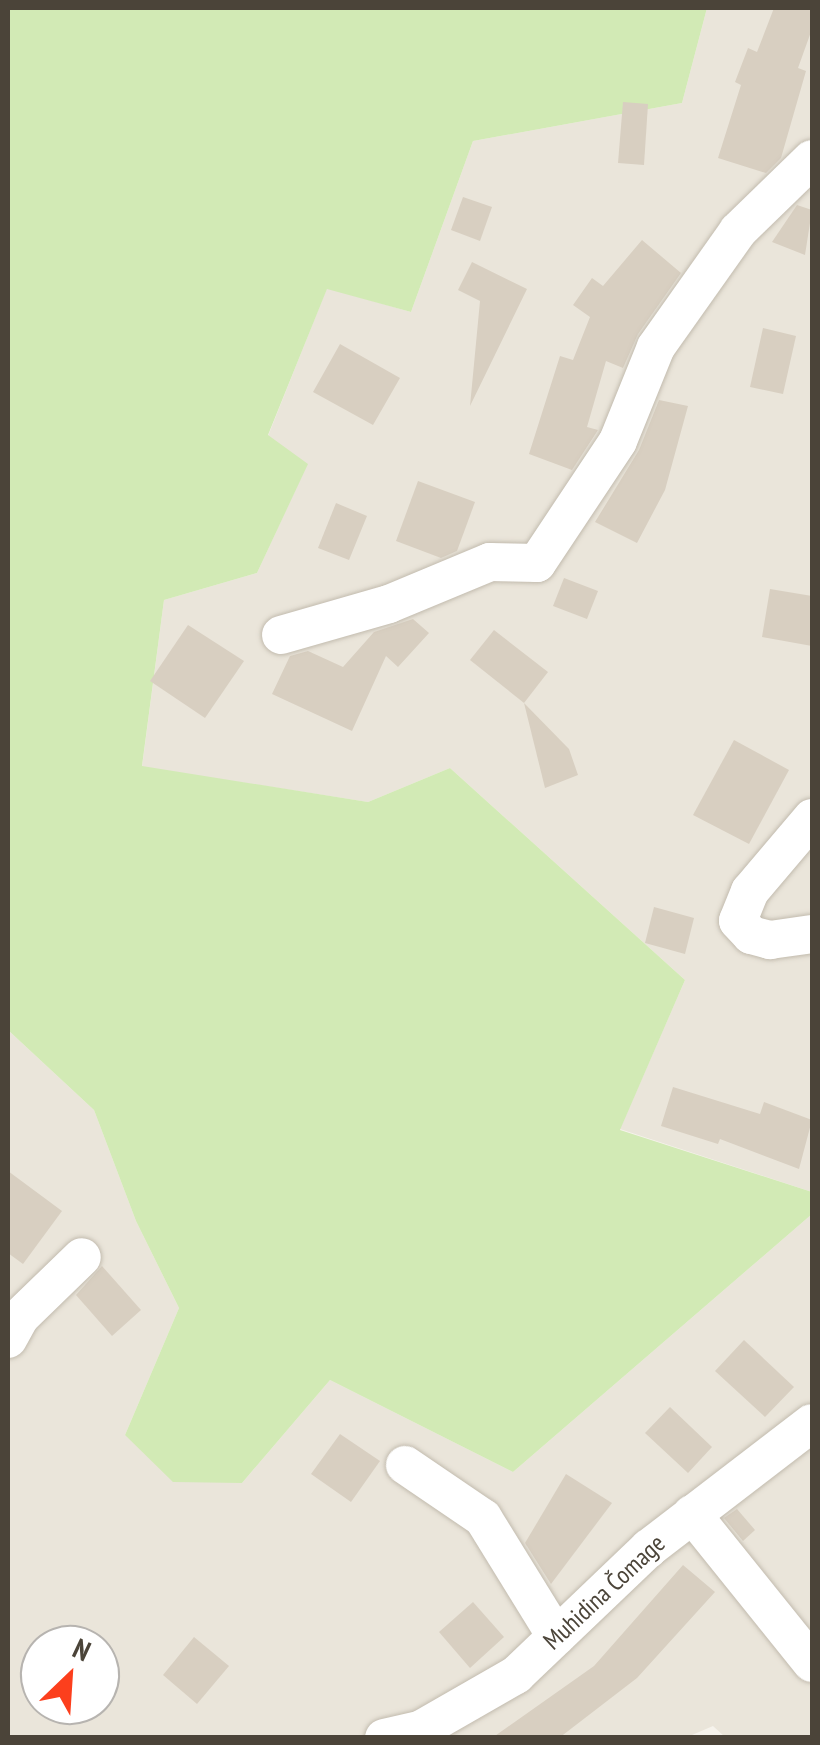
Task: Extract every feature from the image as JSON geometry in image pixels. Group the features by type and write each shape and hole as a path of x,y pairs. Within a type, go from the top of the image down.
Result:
{"street":[{"path":"281,635 389,604 490,562 537,562 618,441 656,347 738,232 812,159"},
{"path":"812,818 750,891 738,922 751,935 770,940 812,934"},
{"path":"14,1328 82,1258"},
{"path":"8,1281 14,1328"},
{"name":"Muhidina Čomage","path":"384,1738 420,1730 516,1675 692,1514 812,1423"},
{"path":"405,1466 484,1518 556,1636"},
{"path":"692,1514 812,1663"}],"shaded area":[{"path":"707,8 812,8 812,1192 620,1129 685,980 450,768 368,802 142,767 164,600 257,573 307,465 268,436 327,288 411,312 473,141 682,103"},
{"path":"8,1030 94,1110 136,1221 179,1308 125,1435 242,1483 330,1380 513,1472 812,1214 812,1737 725,1737 713,1726 685,1738 8,1737"}],"green space":[{"path":"8,8 707,8 682,103 473,141 411,312 327,289 268,435 308,464 257,573 164,600 142,766 368,802 450,768 685,980 620,1130 812,1192 812,1214 513,1472 330,1380 242,1483 173,1482 125,1435 179,1308 136,1221 94,1110 8,1030"}],"building":[{"path":"774,8 812,8 812,29 798,68 806,71 781,158 766,173 718,158 741,85 735,82 748,48 757,52"},
{"path":"623,102 648,104 644,165 618,163"},
{"path":"463,197 492,207 480,241 451,230"},
{"path":"797,205 812,210 805,255 772,242"},
{"path":"642,240 681,273 638,334 623,368 606,361 587,427 598,430 572,470 529,454 560,356 573,360 590,317 573,305 592,278 603,286"},
{"path":"472,262 527,289 470,406 480,301 458,290"},
{"path":"763,328 796,336 783,394 750,387"},
{"path":"340,344 400,378 373,425 313,392"},
{"path":"659,400 688,406 665,490 637,543 595,522 639,450"},
{"path":"418,481 475,502 457,551 441,558 396,541"},
{"path":"336,503 367,516 349,560 318,548"},
{"path":"564,578 598,591 587,619 553,606"},
{"path":"770,589 812,596 812,646 762,637"},
{"path":"413,619 429,633 398,667 386,656 352,731 272,694 290,656 308,651 343,667 374,632"},
{"path":"188,625 244,661 205,718 150,681"},
{"path":"494,630 548,672 524,703 470,660"},
{"path":"524,703 569,749 578,775 545,788"},
{"path":"734,740 789,770 749,844 693,815"},
{"path":"654,907 694,918 685,954 645,943"},
{"path":"673,1087 760,1114 764,1102 812,1120 799,1169 720,1139 718,1144 661,1126"},
{"path":"8,1171 62,1211 23,1264 8,1253"},
{"path":"102,1266 141,1310 112,1336 76,1295"},
{"path":"744,1340 794,1387 765,1417 715,1371"},
{"path":"670,1407 712,1447 688,1473 645,1433"},
{"path":"340,1434 380,1461 351,1502 311,1474"},
{"path":"566,1474 612,1503 551,1584 525,1543"},
{"path":"737,1509 755,1530 743,1541 724,1518"},
{"path":"683,1565 715,1592 637,1678 559,1738 492,1738 594,1666"},
{"path":"473,1602 504,1637 470,1668 439,1632"},
{"path":"194,1637 229,1666 197,1704 163,1675"}]}
